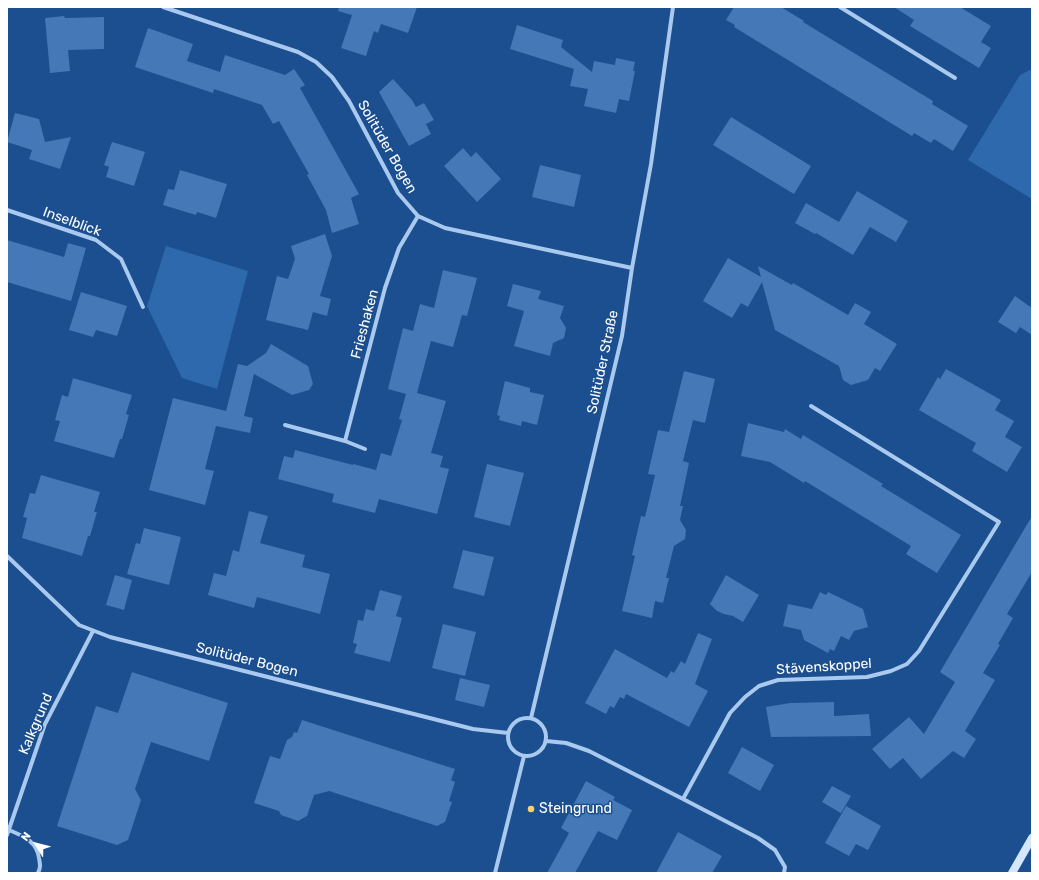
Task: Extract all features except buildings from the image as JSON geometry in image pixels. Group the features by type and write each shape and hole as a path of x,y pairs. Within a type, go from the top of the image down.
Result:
{"main road":[{"path":"1012,873 1032,838"}],"street":[{"name":"Solitüder Bogen","path":"163,7 298,52 316,62 332,77 349,101 398,193 418,216 445,228 632,268"},
{"name":"Solitüder Straße","path":"531,718 622,336 632,268 651,164 673,7"},
{"path":"840,7 955,78"},
{"name":"Inselblick","path":"7,210 96,240 121,260 143,307"},
{"name":"Frieshaken","path":"345,441 385,288 399,248 418,216"},
{"name":"Stävenskoppel","path":"683,799 730,713 745,697 760,686 778,680 867,677 891,672 907,664 919,651 999,522 811,406"},
{"path":"285,425 345,441 365,449"},
{"name":"Solitüder Bogen","path":"7,556 79,625 93,631 118,639 466,727 508,733"},
{"name":"Kalkgrund","path":"7,835 45,724 93,631"},
{"path":"523,718 531,718 538,721 543,726 546,733 546,740 543,748 538,753 531,756 524,756 516,753 511,748 508,741 508,733 511,726 516,721 523,718"},
{"path":"546,740 566,743 589,751 758,838 775,850 785,867 784,873"},
{"path":"495,873 524,756"},
{"path":"9,830 25,836 38,850 41,867 38,873"}],"shaded area":[{"path":"1032,69 1032,199 968,160 1020,75"},
{"path":"166,246 248,271 217,389 182,378 147,306"}],"place":[{"name":"Steingrund","path":"531,809"}]}
